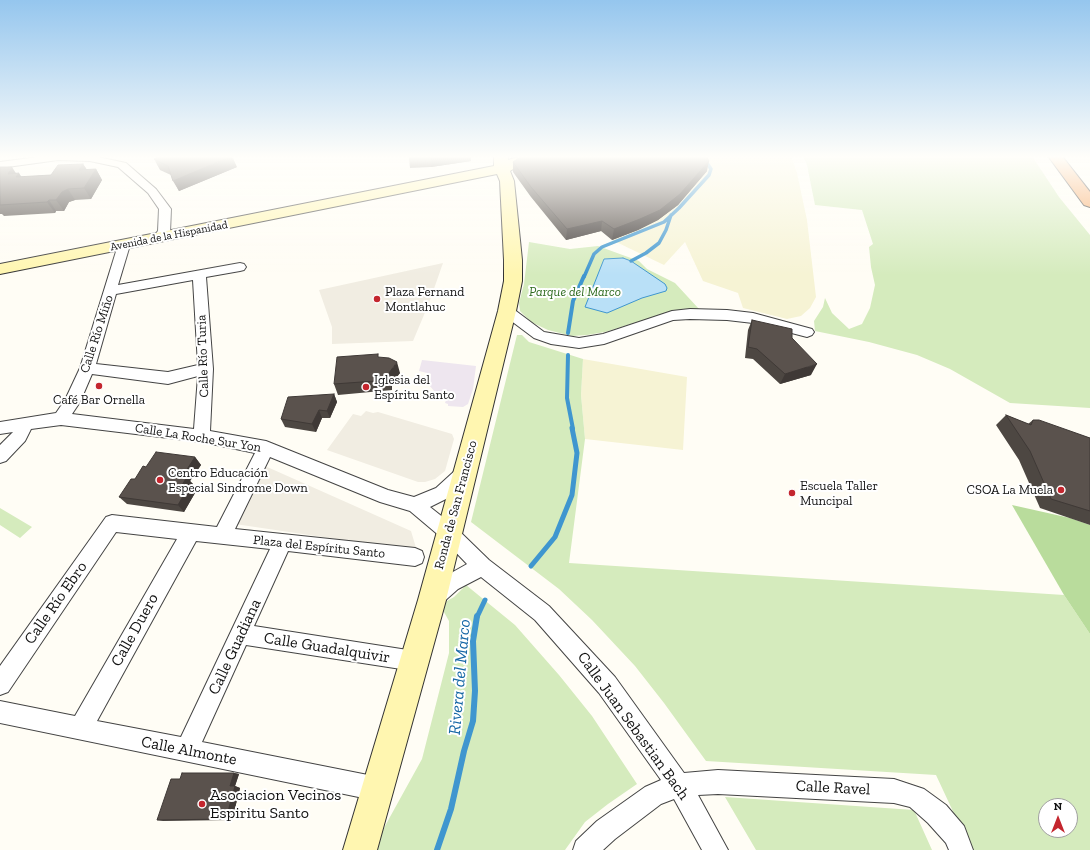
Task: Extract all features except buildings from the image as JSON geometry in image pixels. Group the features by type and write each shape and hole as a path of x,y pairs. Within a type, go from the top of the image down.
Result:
{"main road":[{"name":"Avenida de la Hispanidad","path":"0,261 161,232 347,196"},
{"name":"Ronda de San Francisco","path":"360,850 432,600 448,532 507,311 513,281 513,260 507,196"},
{"name":"Avenida de la Hispanidad","path":"0,269 124,245 161,232"}],"street":[{"path":"155,196 164,209 161,232"},
{"name":"Calle Río Miño","path":"61,419 72,402 87,368 124,245"},
{"path":"111,291 240,267"},
{"name":"Calle Río Turia","path":"199,275 206,369 202,436"},
{"path":"507,311 520,322 539,334 558,340 579,343 604,339 672,316 690,314 727,315 753,318 803,331"},
{"path":"87,368 168,378 206,369"},
{"name":"Calle La Roche Sur Yon","path":"0,428 61,419 202,436 266,448 386,497 415,505 448,532"},
{"path":"0,456 19,436 26,423"},
{"path":"222,536 266,448"},
{"path":"415,505 442,493 464,472"},
{"name":"Plaza del Espíritu Santo","path":"112,523 415,557"},
{"name":"Calle Río Ebro","path":"0,684 112,523"},
{"name":"Calle Duero","path":"80,729 191,532"},
{"name":"Calle Juan Sebastian Bach","path":"448,532 482,566 542,613 607,685 679,785 716,850"},
{"name":"Calle Guadiana","path":"187,750 282,543"},
{"path":"432,600 451,582 482,566"},
{"name":"Calle Guadalquivir","path":"240,634 414,662"},
{"name":"Calle Almonte","path":"0,712 378,789"},
{"name":"Calle Ravel","path":"585,850 606,830 653,795 679,785 718,782 894,791 916,797 937,814 955,835 961,850"}],"shaded area":[{"path":"686,196 802,196 807,220 816,297 810,308 801,316 787,319 743,308 738,293 703,281 685,242 664,265 612,240 658,220 678,205"},
{"name":"Plaza Fernand Montlahuc","path":"443,263 429,303 413,341 332,344 332,327 319,290"},
{"path":"583,359 687,377 683,450 585,439 581,395"},
{"path":"422,360 476,366 473,389 468,404 463,407 448,406 448,404 445,403 448,394 435,392 429,385 431,374 419,371"},
{"path":"366,411 373,413 378,412 452,434 454,439 445,471 435,479 425,482 418,482 327,450 353,414 361,416"},
{"path":"265,466 411,531 417,551 235,524"}],"green space":[{"path":"813,196 1058,196 1090,235 1090,408 1010,403 950,369 917,355 869,342 815,331 814,321 823,307 825,298 832,313 849,329 862,324 870,308 875,285 869,247 873,244 862,210 815,205"},
{"name":"Parque del Marco","path":"529,242 570,249 598,246 639,261 647,269 675,283 699,309 673,311 605,332 587,335 572,336 548,330 531,322 520,311 519,303 524,284"},
{"path":"517,335 522,335 529,342 583,359 581,395 585,439 569,563 1064,595 1090,634 1090,850 971,850 936,775 706,761 635,666 592,620 559,589 471,522"},
{"path":"1012,505 1070,518 1090,525 1090,634 1064,595"},
{"path":"0,508 32,527 20,538 0,525"},
{"path":"466,585 515,625 559,675 592,716 637,784 585,822 565,850 374,850 385,826 422,759 449,653 449,621 440,605 454,597"},
{"path":"725,797 914,810 932,850 756,850"}],"water":[{"path":"623,258 631,261 665,284 667,288 666,291 642,298 607,313 585,307 604,259"}],"waterway":[{"name":"Rivera del Marco","path":"671,216 690,196"},
{"name":"Rivera del Marco","path":"584,277 594,254 602,247 664,222 671,216"},
{"name":"Rivera del Marco","path":"631,261 646,253 659,243 666,230 671,216"},
{"name":"Rivera del Marco","path":"568,333 573,301 584,276"},
{"name":"Rivera del Marco","path":"568,355 567,398 573,429"},
{"name":"Rivera del Marco","path":"531,566 555,537 572,495 577,453 572,428"},
{"name":"Rivera del Marco","path":"477,617 485,600"},
{"name":"Rivera del Marco","path":"437,850 451,809 464,751 473,721 475,691 473,641 477,616"}],"place":[{"name":"Plaza Fernand Montlahuc","path":"377,299"},
{"name":"Café Bar Ornella","path":"99,386"},
{"name":"Iglesia del Espíritu Santo","path":"366,387"},
{"name":"Centro Educación Especial Sindrome Down","path":"160,480"},
{"name":"CSOA La Muela","path":"1061,490"},
{"name":"Escuela Taller Muncipal","path":"792,493"},
{"name":"Asociacion Vecinos Espiritu Santo","path":"202,804"}]}
